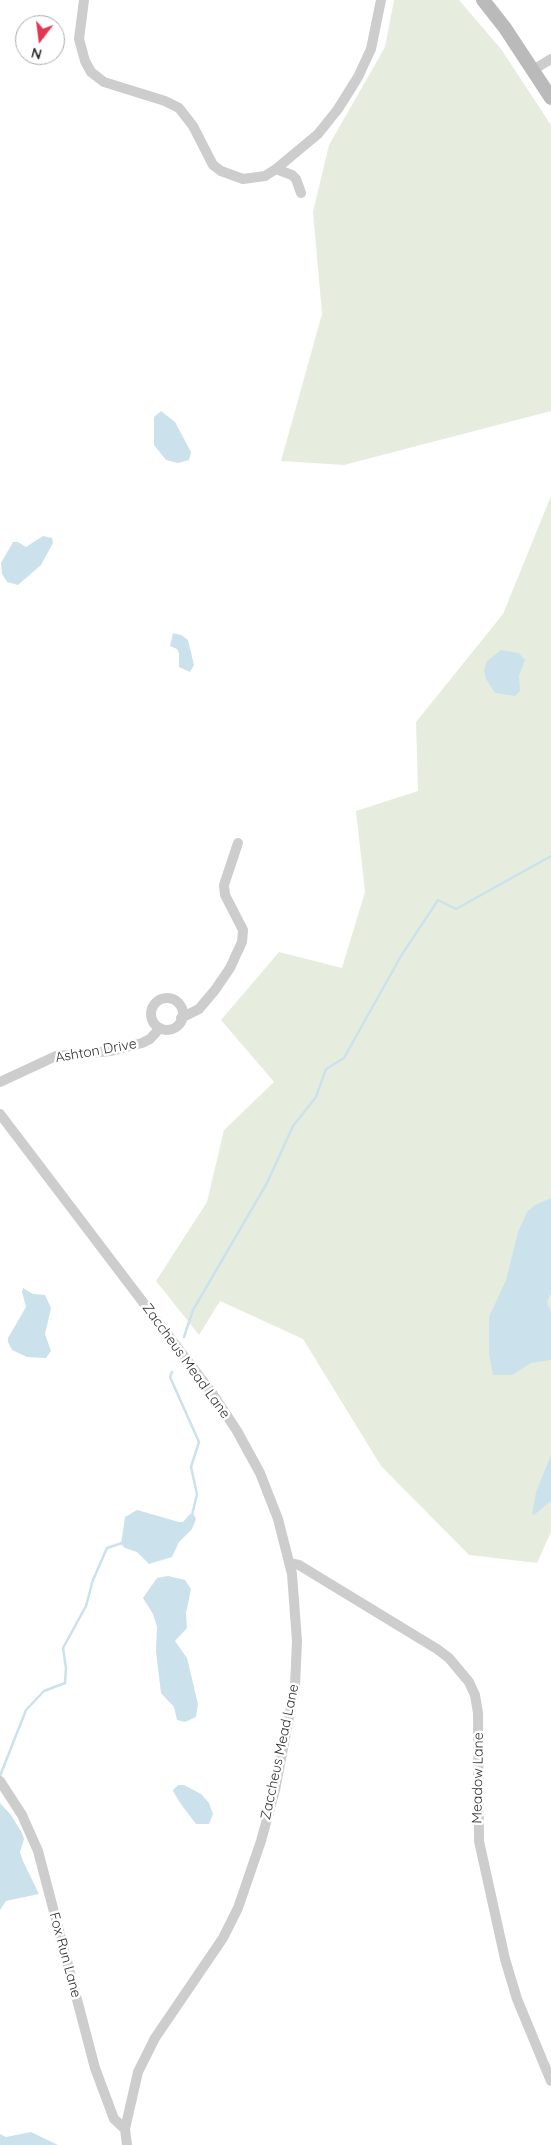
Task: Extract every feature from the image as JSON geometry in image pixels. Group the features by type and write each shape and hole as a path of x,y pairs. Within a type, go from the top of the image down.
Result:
{"main road":[{"path":"483,0 505,28 551,98"}],"street":[{"path":"84,0 79,39 81,51 92,72 104,82 165,101 179,108 193,126 207,157 221,171 243,179 265,176 318,134 347,96 371,48 381,0"},
{"path":"533,70 551,59"},
{"path":"276,169 292,175 296,179 301,193"},
{"name":"Ashton Drive","path":"0,1082 56,1056 111,1051 142,1044 150,1039 160,1028 176,1027 182,1018 199,1009 230,968 242,942 243,930 225,896 224,884 238,844"},
{"path":"160,1028 151,1017 153,1005 157,1001 164,998 176,1001 182,1009 182,1018"},
{"name":"Zaccheus Mead Lane","path":"0,1114 212,1393 237,1431 260,1473 278,1519 289,1563 295,1608 295,1686 275,1790 261,1841 238,1908 223,1938 145,2058 133,2089 125,2129 127,2145"},
{"name":"Meadow Lane","path":"289,1563 299,1565 437,1649 449,1658 470,1682 475,1695 478,1713 479,1842 505,1959 517,2000 551,2081"},
{"name":"Fox Run Lane","path":"0,1781 22,1815 38,1850 95,2068 114,2119 125,2129"}],"green space":[{"path":"394,0 459,0 501,49 551,125 551,411 344,465 281,461 322,314 313,212 329,145 385,47"},
{"path":"551,496 551,1532 537,1563 469,1555 381,1466 303,1339 220,1301 199,1335 156,1281 207,1202 224,1130 274,1082 221,1020 279,952 342,968 365,892 356,811 418,791 416,722 503,614"}],"water":[{"path":"161,411 175,422 191,452 189,460 178,463 166,460 154,445 154,417"},
{"path":"43,536 52,538 53,543 41,565 18,585 7,582 2,574 1,563 13,542 18,542 26,547"},
{"path":"173,633 181,635 188,640 194,665 190,672 179,667 179,653 177,649 170,646"},
{"path":"501,650 519,653 525,660 519,676 520,691 515,696 495,693 486,679 484,670 487,661"},
{"path":"551,1198 551,1293 547,1302 551,1312 551,1360 531,1363 512,1375 493,1375 489,1354 489,1317 506,1280 518,1232 527,1212 535,1205"},
{"path":"23,1288 33,1294 45,1295 51,1308 45,1334 51,1351 46,1358 27,1357 12,1350 8,1342 8,1338 26,1307 22,1292"},
{"path":"551,1455 551,1501 534,1515 532,1514 536,1492"},
{"path":"137,1510 179,1522 183,1522 190,1514 194,1515 196,1519 192,1529 179,1542 172,1557 149,1564 137,1552 125,1548 121,1544 125,1517"},
{"path":"168,1576 185,1580 191,1589 186,1613 187,1628 175,1641 187,1658 198,1704 196,1717 185,1722 177,1720 174,1707 161,1693 156,1651 157,1627 153,1614 143,1598 157,1578"},
{"path":"178,1785 184,1785 201,1794 209,1803 213,1814 209,1824 196,1824 174,1793 173,1790"},
{"path":"0,1803 11,1815 22,1833 24,1839 20,1852 39,1894 6,1901 0,1910"},
{"path":"31,2132 58,2145 0,2145 0,2134 6,2137"}],"waterway":[{"path":"184,1337 193,1310 267,1183 293,1126 316,1097 326,1069 344,1058 401,956 438,900 456,909 551,856"},
{"path":"172,1372 170,1377 199,1442 191,1467 197,1494 192,1515"},
{"path":"0,1776 26,1710 44,1691 65,1683 66,1668 63,1648 86,1606 93,1580 107,1548 122,1543"}]}
